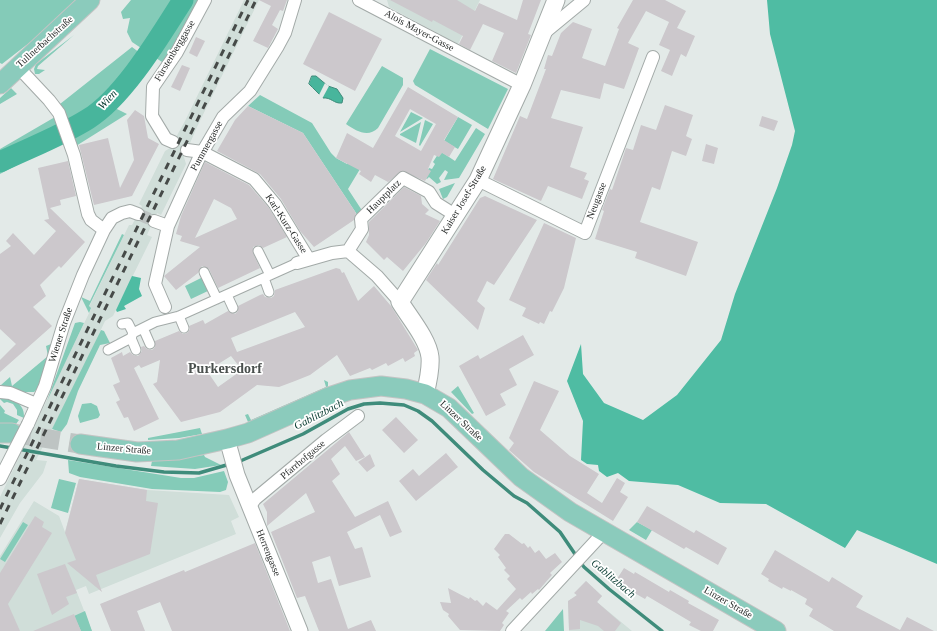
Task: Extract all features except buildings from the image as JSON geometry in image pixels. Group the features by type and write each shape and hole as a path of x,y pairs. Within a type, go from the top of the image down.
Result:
{"main road":[{"name":"Tullnerbachstraße","path":"0,84 90,0"},
{"name":"Kaiser Josef-Straße","path":"400,302 478,180 522,85 556,0"},
{"path":"400,302 426,345 430,356 430,373 426,394"},
{"name":"Linzer Straße","path":"80,444 120,450 153,452 192,447 227,439 265,426 329,397 350,390 381,386 406,389 426,394 449,408 522,477 570,512 776,631"}],"street":[{"name":"Fürstenberggasse","path":"173,142 166,139 152,116 153,87 177,52 205,0"},
{"name":"Pummergasse","path":"171,314 155,284 168,226 207,155 223,117 250,91 285,33 295,0"},
{"name":"Alois Mayer-Gasse","path":"359,0 522,85"},
{"path":"543,34 584,0"},
{"name":"Neugasse","path":"478,180 585,233 653,58"},
{"path":"18,67 59,113 76,163 88,214 91,220 104,230"},
{"path":"187,150 207,155"},
{"name":"Karl-Kurz-Gasse","path":"207,155 238,169 254,179 260,185 275,204 308,258"},
{"name":"Hauptplatz","path":"348,251 362,229 361,219 403,178 430,192 436,203 455,215"},
{"name":"Wiener Straße","path":"3,474 13,430 36,404 45,386 64,323 83,275 104,230 112,218 122,213 130,211 138,214"},
{"path":"154,220 168,226"},
{"path":"258,251 267,276 269,292"},
{"path":"112,345 171,314 217,299 308,258 336,252 348,251 377,276 400,302"},
{"path":"204,272 217,299"},
{"path":"226,295 233,308"},
{"path":"171,314 184,328"},
{"path":"122,324 128,323 136,350"},
{"path":"143,328 150,344"},
{"path":"0,392 10,393 36,404"},
{"name":"Pfarrhofgasse","path":"250,506 255,499 309,454 358,416"},
{"name":"Herrengasse","path":"227,439 237,474 300,631"},
{"path":"512,631 588,551 604,532"}],"shaded area":[{"path":"0,0 79,1 51,26 2,64 0,63"},
{"path":"131,0 199,0 165,64 132,42 127,32 130,18 123,19 121,12"},
{"path":"244,0 259,0 197,127 184,157 186,164 161,215 157,213 147,235 152,237 113,316 105,321 76,383 36,460 47,461 43,473 20,503 0,538 0,497 91,309 89,307 129,225 132,225 142,206 139,204 165,151 170,148 185,121"},
{"path":"387,0 480,0 458,44 389,7"},
{"path":"767,0 937,0 937,564 857,530 845,548 766,504 720,503 678,485 629,481 618,473 607,477 599,471 598,465 587,464 581,460 583,421 567,381 581,344 583,374 604,403 643,420 677,395 721,340 735,294 777,188 792,145 795,131 770,34"},
{"path":"74,35 38,66 37,69 45,70 39,74 35,74 34,69 36,64"},
{"path":"132,47 152,62 115,108 127,114 76,146 60,104"},
{"path":"430,49 508,89 488,129 415,85 413,81"},
{"path":"382,66 403,78 403,85 378,128 370,133 362,132 346,124"},
{"path":"312,76 316,76 328,86 337,89 343,98 342,103 328,98 323,98 309,84"},
{"path":"11,88 17,94 0,104 0,98"},
{"path":"260,95 312,123 331,153 336,158 347,164 354,151 366,159 348,189 363,212 358,216 303,133 248,106"},
{"path":"411,112 423,118 400,132"},
{"path":"55,117 62,141 0,174 0,149"},
{"path":"458,117 472,125 458,149 444,141"},
{"path":"425,120 433,124 420,146 419,145"},
{"path":"421,122 416,143 400,135 400,134"},
{"path":"476,128 485,134 459,178 444,180 448,172 445,170 439,178 441,182 437,184 429,177 427,179 424,177 429,168 432,169 435,164 433,162 440,151 455,161"},
{"path":"455,183 447,197 443,199 439,189"},
{"path":"122,234 124,235 89,306 91,308 89,313 81,297 90,301"},
{"path":"132,276 141,278 139,289 142,296 124,306 126,309 117,312 116,310"},
{"path":"203,277 210,290 191,299 185,286"},
{"path":"75,323 84,323 47,401"},
{"path":"101,330 104,331 110,343 100,345 78,391 67,424 61,432 52,429"},
{"path":"51,344 53,350 39,387 34,392 21,392 1,385 10,377 12,386 48,356 46,346"},
{"path":"324,380 328,382 328,388 248,422 245,415 248,414 251,420 326,387"},
{"path":"458,386 474,413 472,414 451,392"},
{"path":"6,396 19,404 23,410 24,418 17,415 17,410 13,404 7,402 4,403 0,399 0,397"},
{"path":"91,403 97,406 100,415 98,418 80,423 78,416 82,404"},
{"path":"0,405 5,411 4,413 19,420 16,424 0,423"},
{"path":"200,428 202,434 179,438 148,440 148,438"},
{"path":"204,455 205,457 221,465 195,469 151,466 152,461"},
{"path":"68,460 181,478 194,478 224,471 228,482 226,490 220,492 152,489 80,477 69,473"},
{"path":"59,479 76,483 68,513 51,508"},
{"path":"79,479 147,490 229,495 239,517 231,521 236,534 89,594 86,586 76,590 92,631 0,631 0,556 34,501 59,516 65,532"},
{"path":"23,522 28,525 5,562 0,559"},
{"path":"637,522 652,530 646,540 629,530"},
{"path":"586,581 602,596 597,602 632,631 569,631 568,601 577,596 575,593"},
{"path":"563,609 564,631 545,631"},
{"path":"85,611 92,631 81,631 74,616"}],"pier":[{"path":"325,83 329,86 322,99 318,97"}],"waterway":[{"name":"Wien","path":"0,162 67,131 88,119 101,109 128,81 164,31 183,0"},
{"name":"Gablitzbach","path":"238,462 303,434 348,409 364,404 380,403 404,405 418,411 432,421 483,470 514,496 527,503 560,532 577,557"},
{"name":"Gablitzbach","path":"0,446 116,466 164,472 199,473 230,464"},
{"name":"Gablitzbach","path":"580,562 609,589 662,631"}],"tunnel":[{"path":"138,214 154,221"},
{"path":"12,433 80,444"}],"railway":[{"path":"0,509 248,0"},
{"path":"0,524 256,0"}],"district":[{"name":"Purkersdorf","path":"225,369"}]}
